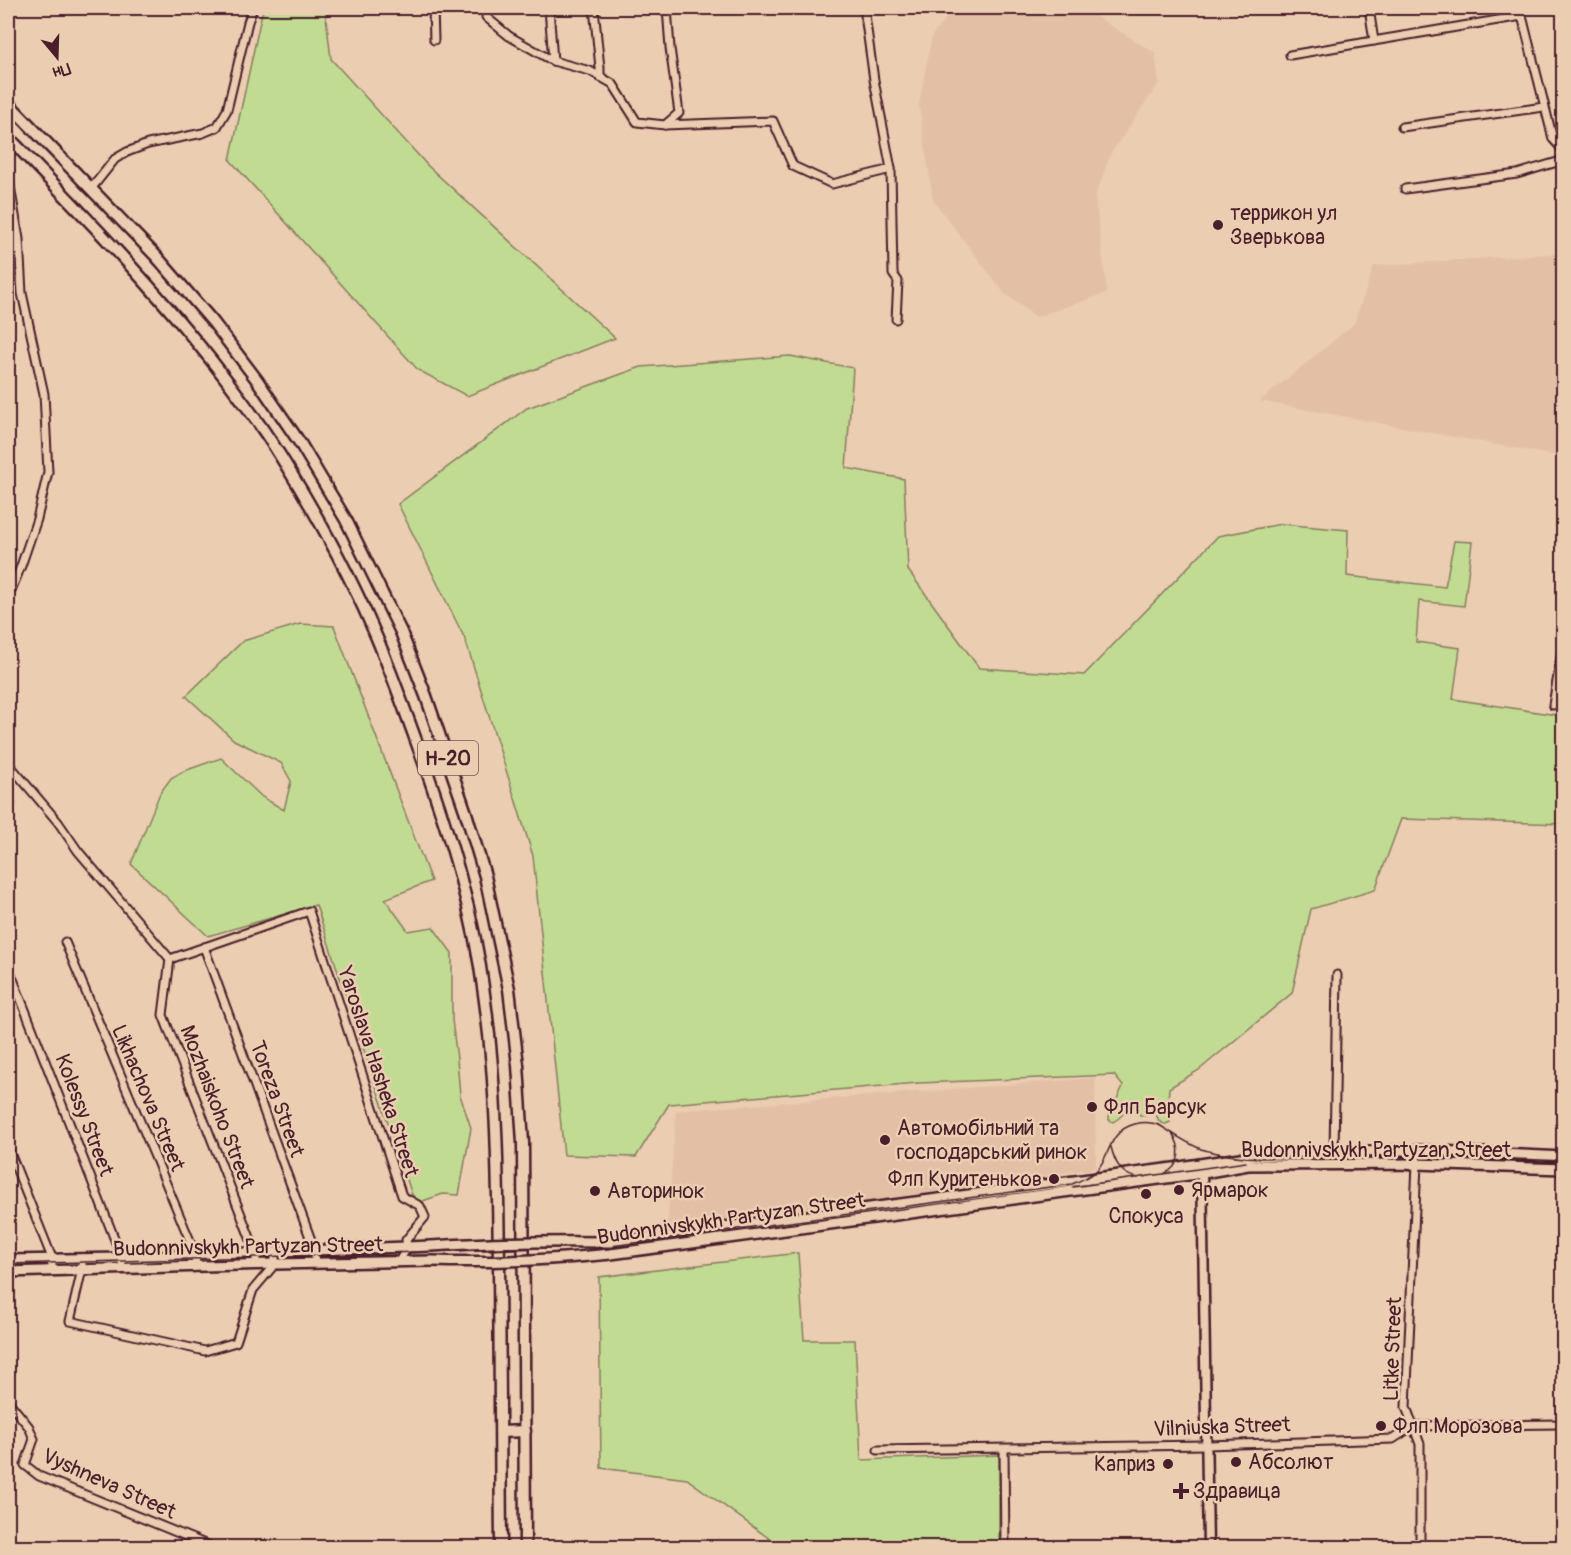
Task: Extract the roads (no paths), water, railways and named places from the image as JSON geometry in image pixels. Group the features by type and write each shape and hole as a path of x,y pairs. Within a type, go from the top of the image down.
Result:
{"main road":[{"name":"Н-20","path":"8,103 156,256 213,322 257,380 300,443 346,520 401,632 426,696 485,876 509,989 518,1065 523,1143 525,1548"},
{"name":"Н-20","path":"8,137 150,286 195,338 252,415 279,454 328,537 378,640 404,705 444,821 474,932 484,991 493,1069 498,1144 501,1548"},
{"name":"Budonnivskykh Partyzan Street","path":"8,1272 560,1259 611,1254 1202,1169 1253,1156 1416,1150 1563,1156"},
{"name":"Budonnivskykh Partyzan Street","path":"8,1260 122,1258 560,1241 611,1242 1248,1165 1417,1164 1563,1169"},
{"path":"501,1432 525,1431"}],"street":[{"path":"91,189 115,159 127,152 148,144 203,133 217,127 227,110 253,8"},
{"path":"433,8 434,40"},
{"path":"486,8 486,16 509,36 554,62 590,71 613,84 637,123 665,125 773,120 793,166 832,184 891,169"},
{"path":"549,8 554,62"},
{"path":"594,8 600,77"},
{"path":"665,125 679,113 667,8"},
{"path":"864,8 874,80 891,169 893,274 898,281 896,319"},
{"path":"1369,8 1374,41"},
{"path":"1520,8 1553,140 1563,151"},
{"path":"1290,55 1522,16"},
{"path":"1402,127 1544,106"},
{"path":"1405,189 1517,174 1563,160"},
{"path":"8,174 19,239 22,293 44,394 48,472 37,519 8,598"},
{"path":"1553,705 1563,639"},
{"path":"8,764 58,822 78,851 170,958 204,947"},
{"name":"Yaroslava Hasheka Street","path":"204,947 309,910 402,1196 420,1206 425,1217 406,1240 407,1248 399,1262"},
{"name":"Likhachova Street","path":"64,942 196,1255 195,1267"},
{"name":"Toreza Street","path":"204,947 315,1251 315,1263"},
{"name":"Mozhaiskoho Street","path":"170,958 163,1015 256,1253 256,1265"},
{"name":"Kolessy Street","path":"11,974 122,1258 122,1269"},
{"path":"1334,1153 1337,975"},
{"path":"8,1148 52,1258 52,1270"},
{"name":"Litke Street","path":"1416,1150 1406,1407 1420,1444 1420,1548"},
{"path":"1202,1169 1208,1548"},
{"path":"82,1258 82,1269 70,1321 206,1351 236,1342 253,1290 276,1264 275,1252"},
{"name":"Vyshneva Street","path":"8,1401 29,1426 34,1439 25,1465 39,1476 216,1548"},
{"name":"Vilniuska Street","path":"878,1450 1206,1445 1393,1439 1413,1426 1563,1424"},
{"path":"1004,1449 1005,1548"}],"tram line":[{"path":"8,1264 611,1246 1072,1184 1097,1170 1113,1140 1120,1132 1130,1126 1148,1122 1159,1125 1201,1149 1245,1157 1416,1155 1564,1161"},
{"path":"1164,1174 1174,1166 1178,1156 1178,1144 1172,1133"},
{"path":"1111,1147 1123,1171 1138,1178"},
{"path":"1073,1187 1246,1162"}],"place":[{"name":"террикон ул Зверькова","path":"1218,225"},
{"name":"Флп Барсук","path":"1092,1107"},
{"name":"Автомобільний та господарський ринок","path":"885,1140"},
{"name":"Флп Куритеньков","path":"1054,1179"},
{"name":"Ярмарок","path":"1179,1190"},
{"name":"Авторинок","path":"595,1191"},
{"name":"Спокуса","path":"1146,1194"},
{"name":"Флп Морозова","path":"1381,1426"},
{"name":"Абсолют","path":"1236,1462"},
{"name":"Каприз","path":"1168,1464"},
{"name":"Здравица","path":"1181,1491"}]}
